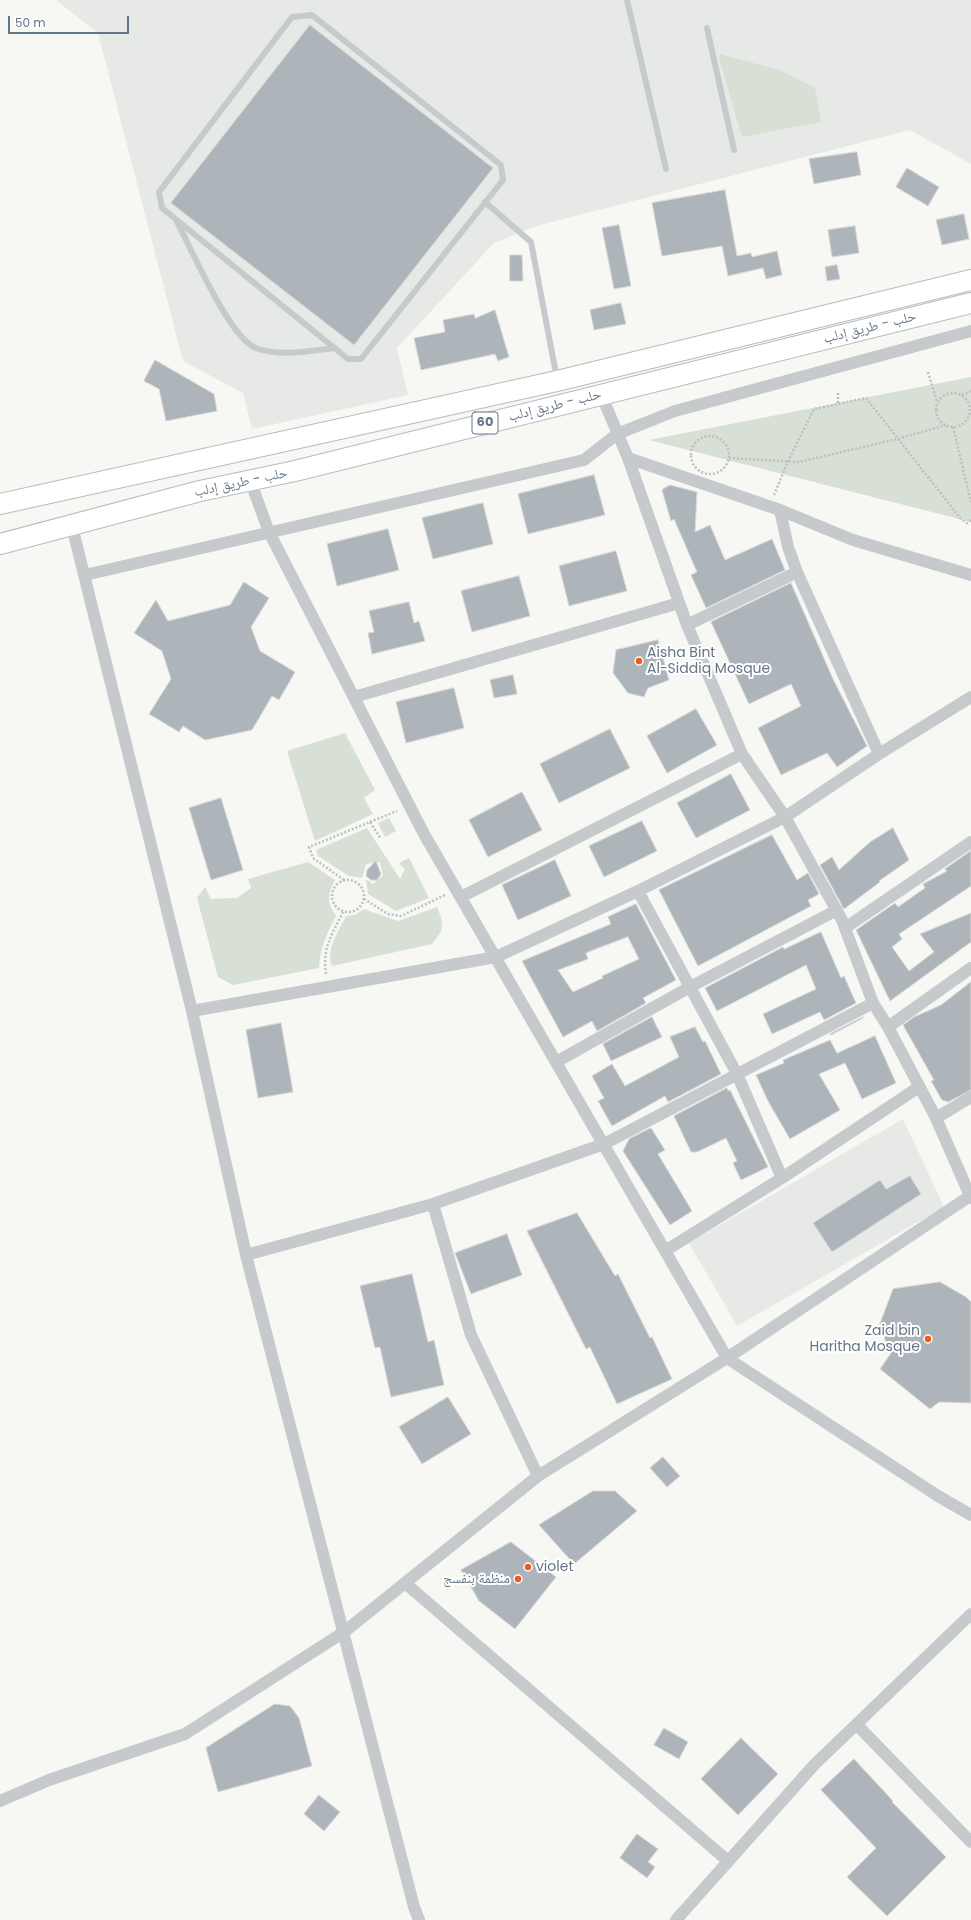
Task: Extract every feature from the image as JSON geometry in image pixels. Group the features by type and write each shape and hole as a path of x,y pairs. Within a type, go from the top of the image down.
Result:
{"main road":[{"name":"حلب - طريق إدلب","path":"0,504 557,381 971,280"},
{"name":"حلب - طريق إدلب","path":"0,544 200,491 296,471 971,303"},
{"path":"193,461 200,491"}],"street":[{"path":"85,575 584,460 617,434 675,411 971,331"},
{"path":"0,1801 49,1780 184,1734 344,1632 538,1476 727,1358 971,1197 936,1118 888,1027 873,1003 837,910 785,817 742,754 687,625 628,458 601,394"},
{"path":"628,458 780,510 853,540 971,574"},
{"path":"250,480 269,532 409,805 727,1358 971,1515"},
{"path":"780,510 788,547 798,572 879,754"},
{"path":"72,526 192,1011 246,1255 412,1899 419,1920"},
{"path":"687,625 798,572"},
{"path":"354,697 679,603"},
{"path":"192,1011 496,957 638,891 785,817 879,754 971,697"},
{"path":"459,894 742,754"},
{"path":"845,928 971,842"},
{"path":"638,891 737,1074 782,1178"},
{"path":"556,1062 690,987 837,910"},
{"path":"888,1027 971,968"},
{"path":"246,1255 433,1204 604,1144 873,1003"},
{"path":"665,1251 782,1178 919,1087"},
{"path":"936,1118 971,1096"},
{"path":"433,1204 470,1334 538,1476"},
{"path":"405,1583 728,1861"},
{"path":"676,1920 814,1765 971,1614"},
{"path":"857,1725 971,1842"}],"lane":[{"path":"627,0 666,169"},
{"path":"312,15 501,166 503,180 485,202 361,359 348,359 162,208 159,192 292,17 312,15"},
{"path":"707,28 734,150"},
{"path":"485,202 531,242 557,381"},
{"path":"175,218 225,315 242,338 254,348 270,352 298,352 335,348"}],"path":[{"path":"928,372 937,402 936,414 939,419 953,427 963,423 969,414 969,404 962,395"},
{"path":"937,402 941,398 951,393 962,395 971,391"},
{"path":"838,393 838,404"},
{"path":"773,498 788,460 814,409 866,398 961,519 967,523 971,520"},
{"path":"729,458 788,460 799,462 897,439 946,424"},
{"path":"953,427 971,502"},
{"path":"711,436 722,441 726,446 729,458 723,469 712,474 700,472 692,462 690,456 691,450 699,440 711,436"},
{"path":"344,880 314,858 309,847 409,805"},
{"path":"370,822 381,839"},
{"path":"344,880 350,880 360,884 364,893 364,899 360,908 350,912 343,911 336,907 332,897 335,886 344,880"},
{"path":"364,899 388,914 401,916 459,894"},
{"path":"328,987 324,957 326,946 343,911"}],"shaded area":[{"path":"56,0 971,0 971,164 910,130 536,226 494,243 397,348 408,395 252,429 243,393 183,361 98,33"},
{"path":"720,54 779,70 815,88 821,122 742,137 719,58"},
{"path":"971,377 971,522 649,440"},
{"path":"345,733 375,790 364,798 373,814 315,841 287,751"},
{"path":"389,818 396,831 385,837 378,823"},
{"path":"367,828 400,879 405,869 399,863 409,858 429,898 396,911 368,894 366,879 373,884 383,875 380,862 366,864 362,878 349,876 318,856 316,850"},
{"path":"308,862 335,880 329,894 329,898 331,907 336,916 324,941 319,968 233,985 218,977 197,898 205,887 211,899 237,898 251,888 248,879"},
{"path":"437,907 442,926 439,934 432,944 332,966 330,954 334,941 346,916 355,915 364,909 398,921"},
{"path":"903,1119 944,1207 737,1326 689,1243"}],"building":[{"path":"310,25 493,168 354,345 171,203"},
{"path":"857,152 861,175 814,184 809,159"},
{"path":"907,168 939,187 928,206 896,187"},
{"path":"725,190 737,256 751,253 752,257 777,251 782,275 766,279 763,268 728,276 722,246 662,256 652,203"},
{"path":"964,214 969,239 942,245 936,220"},
{"path":"619,225 631,286 614,289 602,228"},
{"path":"855,226 859,253 832,257 828,230"},
{"path":"510,255 522,255 523,281 510,281"},
{"path":"837,265 840,279 827,281 825,267"},
{"path":"621,303 626,324 594,330 590,310"},
{"path":"495,310 509,357 498,361 495,354 421,370 414,338 445,332 443,320 474,314 475,318"},
{"path":"155,360 214,394 217,411 166,421 159,389 144,381"},
{"path":"594,475 605,515 528,534 518,494"},
{"path":"670,485 697,492 695,532 710,525 725,560 772,539 785,570 706,608 691,575 697,572 674,519 671,521 662,490"},
{"path":"483,503 493,544 433,559 422,518"},
{"path":"388,529 399,570 337,586 327,544"},
{"path":"616,551 627,591 569,606 559,566"},
{"path":"519,576 530,616 472,632 461,591"},
{"path":"244,582 269,598 251,627 260,651 295,672 279,700 272,696 252,730 205,740 183,726 179,732 149,714 171,679 162,651 134,633 156,600 168,621 230,605"},
{"path":"791,583 833,679 867,746 837,767 827,753 781,775 758,728 801,706 791,684 749,704 711,622"},
{"path":"409,602 414,623 419,621 425,641 372,654 368,633 374,632 369,611"},
{"name":"Aisha Bint Al-Siddiq Mosque","path":"658,640 669,680 648,688 644,697 628,693 613,673 616,650"},
{"path":"513,675 517,694 494,698 490,680"},
{"path":"454,688 464,728 406,743 396,702"},
{"path":"696,709 717,745 667,773 647,736"},
{"path":"610,729 630,768 559,803 540,764"},
{"path":"731,774 750,810 696,838 677,803"},
{"path":"522,792 542,830 488,857 469,820"},
{"path":"221,798 243,870 211,880 189,808"},
{"path":"642,821 657,851 604,877 589,846"},
{"path":"893,828 909,860 879,881 880,882 844,909 820,865 832,857 839,870 870,842"},
{"path":"772,835 797,880 808,873 819,894 808,900 811,906 698,966 659,890"},
{"path":"971,851 971,886 899,934 902,939 892,947 909,971 934,952 920,934 971,913 971,942 890,1001 856,930 895,903 898,907 925,888 923,884 947,871 945,869"},
{"path":"555,860 571,896 518,920 502,885"},
{"path":"376,861 381,874 377,880 371,880 366,876 367,870"},
{"path":"636,904 676,980 643,998 646,1003 597,1031 592,1021 563,1037 522,961 611,924 608,917","holes":["628,937 639,959 602,976 603,978 573,992 558,970 588,959 586,953"]},
{"path":"821,932 841,978 844,976 856,1003 824,1020 820,1012 772,1034 763,1014 816,989 806,965 717,1011 705,988 783,947 784,949"},
{"path":"971,982 971,1090 948,1102 942,1100 931,1081 934,1080 903,1025 914,1017 941,1005"},
{"path":"652,1017 662,1037 611,1061 603,1044"},
{"path":"863,1017 831,1035 830,1034"},
{"path":"281,1023 293,1092 258,1098 246,1030"},
{"path":"695,1027 703,1042 705,1041 721,1074 668,1102 665,1096 612,1126 598,1101 604,1098 592,1076 612,1064 625,1086 679,1057 670,1037"},
{"path":"875,1036 896,1083 862,1099 845,1063 819,1074 840,1110 790,1139 768,1101 756,1075 784,1063 783,1060 830,1040 837,1053"},
{"path":"727,1088 728,1091 730,1090 768,1167 741,1180 733,1163 737,1161 726,1138 697,1152 691,1152 674,1116"},
{"path":"651,1128 665,1150 658,1154 692,1211 670,1225 623,1151 629,1139"},
{"path":"910,1176 921,1194 832,1252 813,1223 880,1180 886,1189"},
{"path":"577,1213 615,1276 618,1274 650,1338 652,1337 672,1379 617,1404 590,1347 586,1349 527,1231"},
{"path":"507,1234 522,1275 471,1294 455,1253"},
{"path":"412,1274 428,1342 434,1340 444,1385 391,1397 380,1347 375,1348 360,1286"},
{"name":"Zaid bin Haritha Mosque","path":"940,1282 966,1297 971,1302 971,1403 939,1402 930,1409 880,1369 891,1353 879,1326 893,1289"},
{"path":"448,1397 471,1434 422,1464 399,1427"},
{"path":"663,1457 680,1476 667,1487 650,1468"},
{"path":"593,1491 615,1491 637,1511 574,1564 539,1525"},
{"path":"511,1542 556,1577 515,1629 479,1601 461,1570"},
{"path":"275,1704 290,1706 299,1718 312,1766 218,1792 206,1748"},
{"path":"664,1728 688,1742 679,1759 654,1745"},
{"path":"741,1738 778,1774 738,1815 701,1779"},
{"path":"854,1759 893,1801 892,1802 946,1857 887,1916 847,1877 876,1848 821,1790"},
{"path":"319,1795 340,1812 324,1831 304,1814"},
{"path":"637,1834 658,1849 648,1862 655,1867 647,1878 620,1858"}],"place":[{"name":"Aisha Bint Al-Siddiq Mosque","path":"639,661"},
{"name":"Zaid bin Haritha Mosque","path":"928,1339"},
{"name":"violet","path":"528,1567"},
{"name":"منظمة بنفسج","path":"518,1579"}]}
